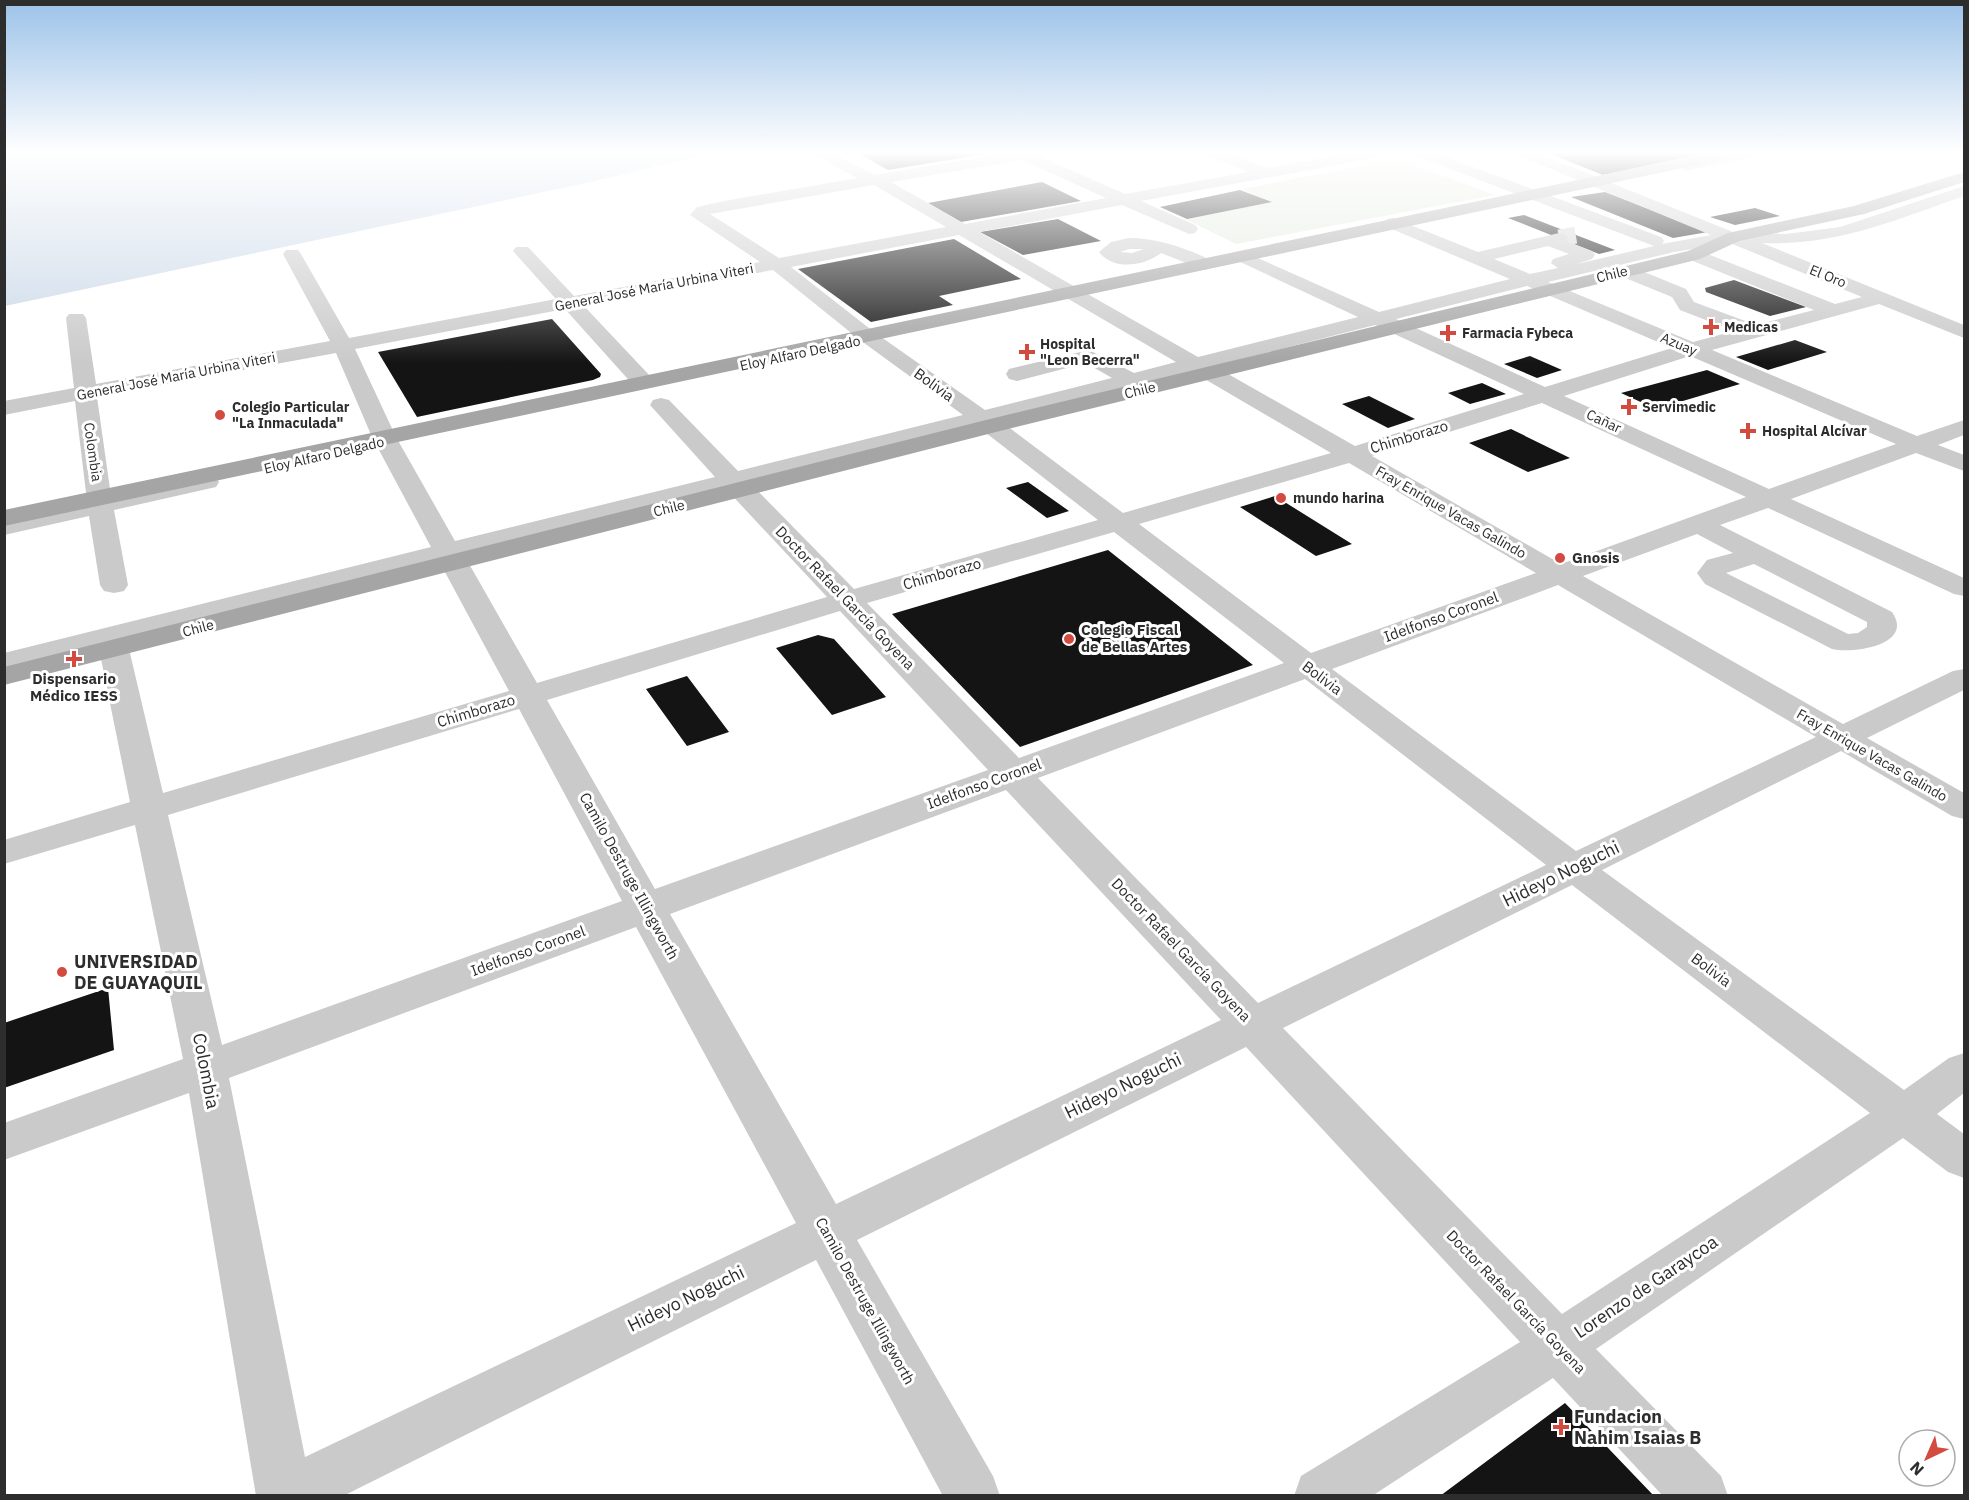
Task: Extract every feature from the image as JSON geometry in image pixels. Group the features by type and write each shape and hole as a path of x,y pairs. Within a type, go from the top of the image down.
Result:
{"main road":[{"path":"1734,237 1798,223"},
{"name":"Chile","path":"4,676 114,650 452,556 736,484 1389,322 1552,290 1694,255 1734,237"},
{"name":"Eloy Alfaro Delgado","path":"1073,295 1204,264 1246,257"},
{"name":"Eloy Alfaro Delgado","path":"4,518 101,502 643,382 869,337"}],"street":[{"name":"Bolivia","path":"712,223 776,264 869,337 985,422 1574,868 1965,1159"},
{"name":"Fray Enrique Vacas Galindo","path":"951,223 1965,808"},
{"name":"General José María Urbina Viteri","path":"4,408 1000,223"},
{"path":"1176,223 1189,229"},
{"name":"Eloy Alfaro Delgado","path":"386,439 1407,223"},
{"path":"1524,277 1586,255 1569,236 1565,223"},
{"path":"1608,223 1656,241"},
{"name":"El Oro","path":"1697,223 1965,332"},
{"path":"1734,237 1786,239 1844,232 1871,223"},
{"name":"Azuay","path":"1396,225 1965,464"},
{"path":"1476,258 1569,236"},
{"name":"Chile","path":"1389,322 1524,277 1734,237"},
{"path":"1154,246 1184,254 1204,264"},
{"path":"522,251 643,382"},
{"name":"Camilo Destruge Illingworth","path":"292,254 343,345 386,439 973,1496"},
{"path":"1694,255 1832,310"},
{"name":"Cañar","path":"1246,257 1965,588"},
{"path":"1625,271 1679,293 1687,306 1752,331"},
{"name":"Chimborazo","path":"4,852 848,600 1351,455 1690,349 1881,298"},
{"name":"Colombia","path":"76,318 114,585"},
{"path":"1017,374 1089,356 1131,380"},
{"name":"Chile","path":"985,422 1131,380 1202,368"},
{"name":"Doctor Rafael García Goyena","path":"661,405 1701,1496"},
{"name":"Idelfonso Coronel","path":"4,1142 1965,427"},
{"name":"Eloy Alfaro Delgado","path":"4,527 101,502"},
{"path":"1698,524 1758,554 1882,618 1881,631 1865,641 1843,643 1715,578 1711,573 1717,566 1758,554"},
{"name":"Chile","path":"4,662 452,556"},
{"name":"Colombia","path":"114,650 206,1069 284,1495"},
{"name":"Hideyo Noguchi","path":"284,1495 1965,678"},
{"name":"Lorenzo de Garaycoa","path":"1321,1496 1558,1346 1904,1114 1965,1070"}],"shaded area":[{"path":"1193,223 1347,223 1236,244"}],"water":[{"path":"4,223 397,223 5,306"}],"building":[{"path":"1034,223 1066,223 1101,241 1023,255 980,232"},
{"path":"1521,223 1545,223 1615,250 1599,254"},
{"path":"1636,223 1685,223 1708,232 1673,238"},
{"path":"954,239 1021,279 939,296 953,305 871,322 798,269"},
{"path":"1734,280 1806,307 1770,316 1706,292 1705,288"},
{"path":"552,319 601,374 600,377 417,417 378,352"},
{"path":"1795,340 1827,352 1768,370 1736,357"},
{"path":"1530,356 1562,370 1537,378 1504,364"},
{"path":"1707,370 1740,384 1656,409 1621,393"},
{"path":"1482,383 1506,394 1470,404 1448,393"},
{"path":"1369,396 1415,419 1388,428 1342,404"},
{"path":"1511,429 1570,458 1528,472 1469,443"},
{"path":"1028,482 1069,511 1047,518 1006,488"},
{"path":"1275,496 1352,544 1316,556 1240,507"},
{"name":"Colegio Fiscal de Bellas Artes","path":"1108,550 1253,665 1020,747 892,614"},
{"path":"818,635 834,639 886,697 832,715 776,648"},
{"path":"687,676 729,732 687,746 646,689"},
{"path":"108,988 114,1050 4,1088 4,1023"},
{"name":"Fundacion Nahim Isaias B","path":"1565,1403 1654,1496 1440,1496 1499,1452"}],"tunnel":[{"path":"1559,238 1576,235"}],"place":[{"name":"Medicas","path":"1711,327"},
{"name":"Farmacia Fybeca","path":"1448,333"},
{"name":"Hospital \"Leon Becerra\"","path":"1027,352"},
{"name":"Servimedic","path":"1629,407"},
{"name":"Colegio Particular \"La Inmaculada\"","path":"220,415"},
{"name":"Hospital Alcívar","path":"1748,431"},
{"name":"mundo harina","path":"1281,498"},
{"name":"Gnosis","path":"1560,558"},
{"name":"Colegio Fiscal de Bellas Artes","path":"1069,639"},
{"name":"Dispensario Médico IESS","path":"74,659"},
{"name":"UNIVERSIDAD DE GUAYAQUIL","path":"62,972"},
{"name":"Fundacion Nahim Isaias B","path":"1561,1427"}]}
